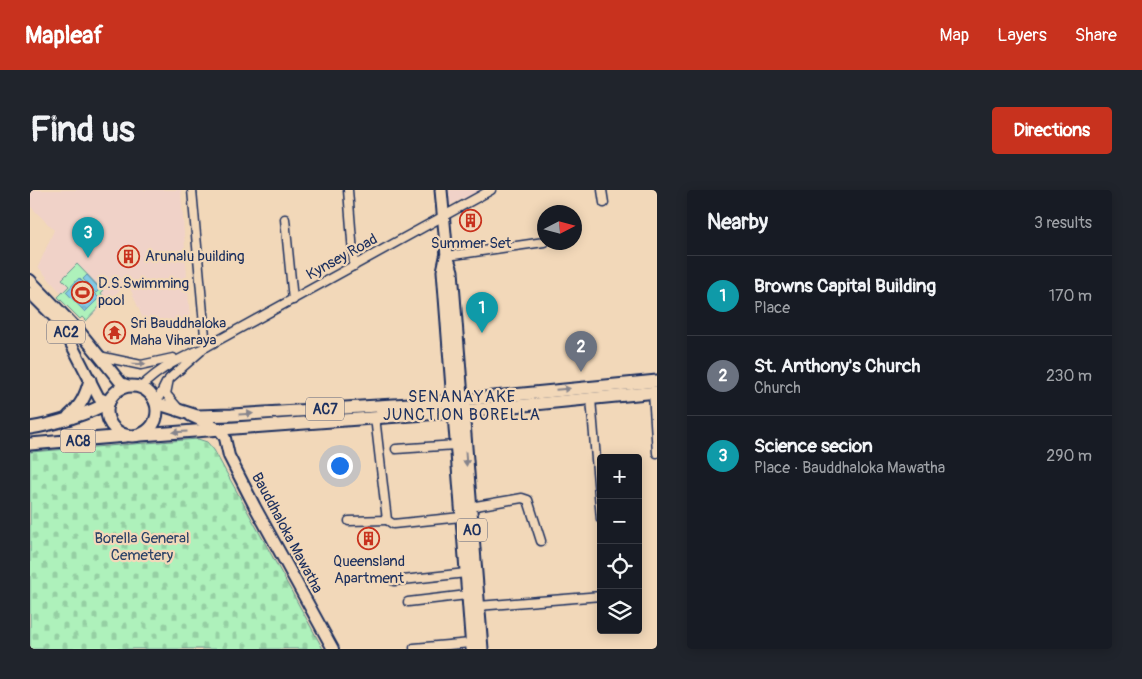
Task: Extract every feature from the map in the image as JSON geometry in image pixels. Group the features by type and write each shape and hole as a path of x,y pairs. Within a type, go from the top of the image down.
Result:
{"highway":[{"name":"A0","path":"441,190 447,256 443,271 470,507 482,649"},
{"path":"68,417 77,410 85,396 90,380"},
{"name":"AC7","path":"141,435 375,417 657,381"},
{"path":"129,386 141,387 148,391 156,402 158,410 154,426 141,435 126,436 112,426 107,410 109,402 116,391 129,386"},
{"name":"AC7","path":"156,402 197,416 591,399 655,393"},
{"name":"AC8","path":"30,428 45,426 99,408 109,402"},
{"name":"A0","path":"458,405 456,445 472,646"},
{"name":"AC8","path":"30,444 126,436"}],"main road":[{"name":"AC2","path":"30,280 68,318 121,383 129,386"},
{"name":"AC2","path":"30,293 61,324 99,398 109,402"},
{"path":"184,413 219,429"},
{"name":"Bauddhaloka Mawatha","path":"219,429 225,438 229,456 255,507 333,649"}],"street":[{"path":"97,355 141,365 166,361 206,347 192,190"},
{"path":"348,190 354,266"},
{"name":"Kynsey Road","path":"141,387 160,370 293,300 491,190"},
{"path":"602,190 604,203"},
{"path":"286,219 293,300"},
{"path":"447,256 537,243"},
{"name":"Kynsey Road","path":"156,402 169,379 206,347"},
{"path":"169,379 167,397 184,413"},
{"path":"655,393 657,454"},
{"path":"591,399 599,499"},
{"path":"375,417 389,522"},
{"path":"396,449 456,445"},
{"path":"470,507 522,498 528,500 541,541"},
{"path":"349,521 389,522 461,516"},
{"path":"394,581 466,573"},
{"path":"408,602 467,596"},
{"path":"478,606 597,596"},
{"path":"414,648 472,646"}],"shaded area":[{"path":"30,190 181,190 190,320 145,324 128,283 86,321 38,267 54,230 30,206"},
{"path":"449,190 481,190 450,205"}],"green space":[{"name":"D.S.Swimming pool","path":"77,264 103,291 101,293 105,298 102,301 103,303 86,321 82,317 80,319 58,297 69,286 62,279"},
{"name":"Borella General Cemetery","path":"198,439 207,442 214,450 323,649 30,649 30,452"}],"water":[{"path":"87,275 100,289 96,293 83,279"},
{"path":"79,278 99,298 85,312 66,292"}],"place":[{"name":"Summer Set","path":"471,220"},
{"name":"Arunalu building","path":"129,256"},
{"name":"Science secion","path":"88,258"},
{"name":"D.S.Swimming pool","path":"82,292"},
{"name":"Sri Bauddhaloka Maha Viharaya","path":"114,332"},
{"name":"Browns Capital Building","path":"482,333"},
{"name":"St. Anthony's Church","path":"581,372"},
{"name":"Queensland Apartment","path":"369,538"}],"district":[{"name":"SENANAYAKE JUNCTION BORELLA","path":"462,406"}]}
